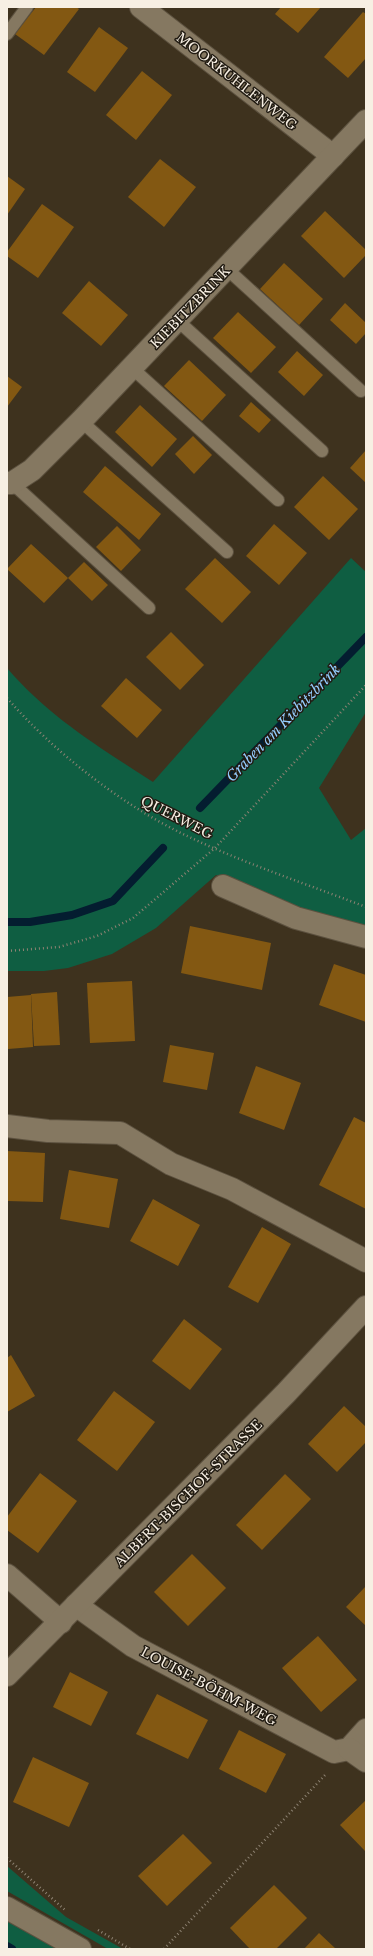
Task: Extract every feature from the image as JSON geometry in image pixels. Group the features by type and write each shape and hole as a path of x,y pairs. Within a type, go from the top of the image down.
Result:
{"street":[{"name":"MOORKUHLENWEG","path":"141,7 333,156"},
{"name":"KIEBITZBRINK","path":"10,483 32,470 81,421 366,121"},
{"path":"224,886 296,918 366,937"},
{"path":"7,1126 48,1131 120,1133 171,1164 232,1189 366,1261"},
{"name":"ALBERT-BISCHOF-STRASSE","path":"7,1675 286,1393 366,1307"},
{"path":"7,1575 61,1622"},
{"name":"LOUISE-BÖHM-WEG","path":"76,1605 133,1646 350,1754"},
{"path":"350,1754 366,1730"},
{"path":"7,1908 80,1949"}],"lane":[{"path":"7,34 27,7"},
{"path":"227,269 361,391"},
{"path":"177,320 322,451"},
{"path":"132,368 278,500"},
{"path":"81,421 227,552"},
{"path":"10,483 149,608"}],"path":[{"path":"7,951 59,947 97,936 133,918 215,848 366,685"},
{"name":"QUERWEG","path":"7,698 24,718 83,769 132,805 180,832 215,848 366,907"},
{"path":"164,1949 335,1764 350,1754"},
{"path":"7,1858 68,1913"},
{"path":"96,1929 130,1949"}],"green space":[{"path":"351,558 366,572 366,712 319,788 351,840 366,828 366,931 299,912 216,875 156,928 112,954 68,968 44,971 7,971 7,668 23,686 57,716 94,743 153,782"},
{"path":"7,1866 66,1917 123,1949 108,1949 7,1891"},
{"path":"7,1920 61,1949 7,1949"}],"building":[{"path":"36,7 76,7 79,9 44,55 15,34"},
{"path":"281,7 321,7 298,33 275,14"},
{"path":"363,12 366,14 366,58 348,78 324,57"},
{"path":"99,27 128,48 95,92 67,72"},
{"path":"142,71 172,95 136,140 106,115"},
{"path":"160,159 196,187 164,227 128,197"},
{"path":"7,176 25,189 7,215"},
{"path":"42,204 74,227 38,278 7,256 7,252"},
{"path":"325,211 366,250 366,255 344,278 301,236"},
{"path":"284,263 323,299 299,325 260,289"},
{"path":"89,281 128,315 101,346 62,313"},
{"path":"345,303 366,323 366,333 356,344 330,320"},
{"path":"238,312 276,347 251,373 213,338"},
{"path":"297,351 323,375 304,396 278,372"},
{"path":"189,360 226,395 202,421 164,386"},
{"path":"7,376 22,387 7,407"},
{"path":"251,402 271,420 259,433 239,416"},
{"path":"140,405 177,439 152,467 115,432"},
{"path":"193,436 212,455 194,474 175,454"},
{"path":"366,450 366,483 350,468"},
{"path":"105,466 161,514 139,540 83,492"},
{"path":"323,476 358,509 329,540 294,507"},
{"path":"274,524 307,553 279,585 246,556"},
{"path":"117,526 141,550 121,571 96,547"},
{"path":"31,544 68,578 44,603 7,569"},
{"path":"215,558 251,592 222,623 185,589"},
{"path":"84,562 108,585 92,601 68,578"},
{"path":"171,632 204,665 180,690 146,657"},
{"path":"126,678 162,710 137,738 101,706"},
{"path":"190,926 271,943 262,990 181,973"},
{"path":"334,964 366,975 366,1022 319,1005"},
{"path":"132,981 135,1041 90,1043 87,983"},
{"path":"57,992 60,1045 34,1046 31,994"},
{"path":"31,995 33,1047 8,1049 7,997"},
{"path":"170,1045 214,1053 207,1090 163,1082"},
{"path":"256,1066 301,1083 284,1130 239,1113"},
{"path":"354,1117 366,1123 366,1209 319,1185"},
{"path":"7,1151 45,1153 43,1202 7,1201"},
{"path":"69,1170 118,1179 109,1228 60,1219"},
{"path":"153,1199 200,1225 178,1266 130,1241"},
{"path":"262,1227 291,1244 258,1303 228,1287"},
{"path":"184,1319 222,1349 190,1390 152,1361"},
{"path":"11,1355 35,1396 7,1412 7,1358"},
{"path":"114,1391 155,1422 117,1471 77,1440"},
{"path":"344,1406 366,1427 366,1442 337,1472 308,1444"},
{"path":"40,1473 77,1501 38,1553 7,1530 7,1517"},
{"path":"285,1474 311,1499 262,1550 236,1525"},
{"path":"192,1554 226,1588 188,1626 154,1592"},
{"path":"366,1586 366,1626 346,1607"},
{"path":"318,1636 357,1680 321,1712 282,1668"},
{"path":"70,1672 108,1692 91,1726 53,1707"},
{"path":"157,1694 208,1720 188,1759 136,1734"},
{"path":"239,1730 286,1754 266,1793 219,1769"},
{"path":"33,1757 89,1783 69,1827 13,1802"},
{"path":"366,1800 366,1852 340,1825"},
{"path":"183,1834 212,1863 167,1906 138,1876"},
{"path":"274,1885 307,1918 276,1949 250,1949 230,1928"},
{"path":"319,1933 336,1949 304,1949"}],"waterway":[{"name":"Graben am Kiebitzbrink","path":"200,808 366,637"},
{"name":"Graben am Kiebitzbrink","path":"7,922 30,922 72,915 113,901 163,848"},
{"path":"7,1946 12,1949"}]}
